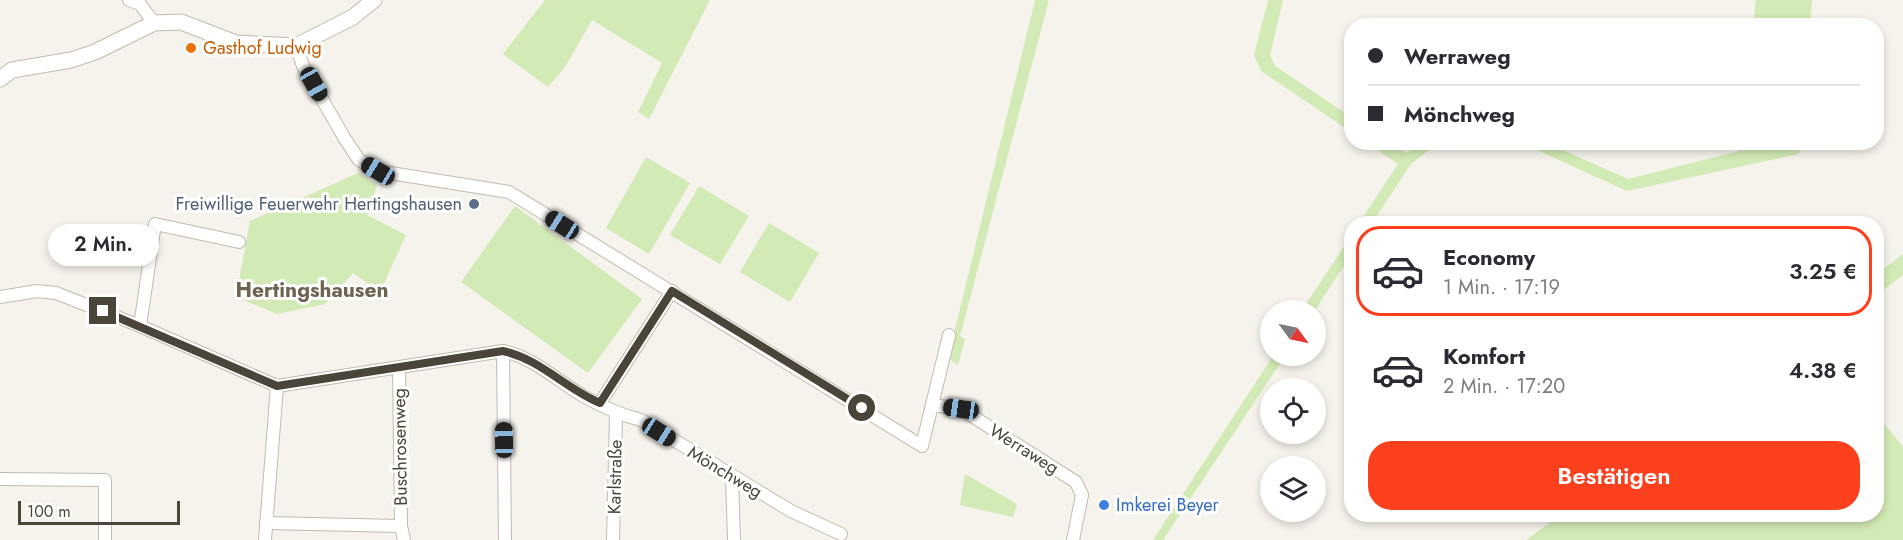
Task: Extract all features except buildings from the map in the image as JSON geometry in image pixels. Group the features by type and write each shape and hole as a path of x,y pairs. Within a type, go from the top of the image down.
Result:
{"street":[{"path":"129,0 140,4 154,23"},
{"path":"0,79 12,70 71,60 95,52 154,23 181,22 236,43 296,46 353,17 374,0"},
{"path":"296,46 303,66 359,160 378,171 508,192 922,446 949,335"},
{"path":"140,326 155,224 239,242"},
{"path":"0,297 37,291 56,293 140,326 277,386 265,540"},
{"path":"600,403 672,291"},
{"path":"503,351 505,540"},
{"name":"Mönchweg","path":"277,386 503,351 522,355 616,414 641,420 791,511 842,534"},
{"name":"Buschrosenweg","path":"399,367 401,526 404,540"},
{"name":"Werraweg","path":"932,405 961,409 1080,487 1082,495 1072,540"},
{"name":"Karlstraße","path":"613,540 616,414"},
{"path":"732,477 734,540"},
{"path":"0,479 105,480 105,540"},
{"name":"Buschrosenweg","path":"266,523 401,526"}],"green space":[{"path":"545,0 710,0 649,119 638,112 662,63 592,20 565,67 548,87 503,54"},
{"path":"1035,0 1049,0 960,336 965,339 958,365 948,358"},
{"path":"1268,0 1283,0 1270,55 1275,66 1344,112 1344,127 1261,71 1254,55"},
{"path":"1756,0 1812,0 1811,18 1754,18"},
{"path":"1377,150 1402,150 1407,153 1411,150 1429,150 1411,164 1377,216 1364,216 1398,164"},
{"path":"1536,150 1563,150 1628,179 1739,150 1799,150 1799,154 1627,191"},
{"path":"646,157 690,183 649,254 606,228"},
{"path":"358,173 377,185 367,215 406,235 380,292 353,273 325,304 277,314 236,297 250,221"},
{"path":"699,186 749,216 720,264 670,235"},
{"path":"515,206 642,299 588,373 461,282"},
{"path":"769,223 819,253 790,302 740,272"},
{"path":"1344,247 1344,266 1322,300 1309,300"},
{"path":"1903,254 1903,275 1884,290 1884,269"},
{"path":"1266,366 1278,366 1270,378 1260,378 1260,394 1163,540 1153,540"},
{"path":"1884,424 1903,447 1903,540 1526,540 1550,522 1884,522"},
{"path":"965,474 1017,504 1013,517 960,505"}],"place":[{"name":"Gasthof Ludwig","path":"191,48"},
{"name":"Freiwillige Feuerwehr Hertingshausen","path":"474,204"},
{"name":"Imkerei Beyer","path":"1104,505"}],"district":[{"name":"Hertingshausen","path":"312,290"}],"route":[{"path":"103,311 277,386 503,351 522,355 586,397 600,403 672,291 862,408"}]}
